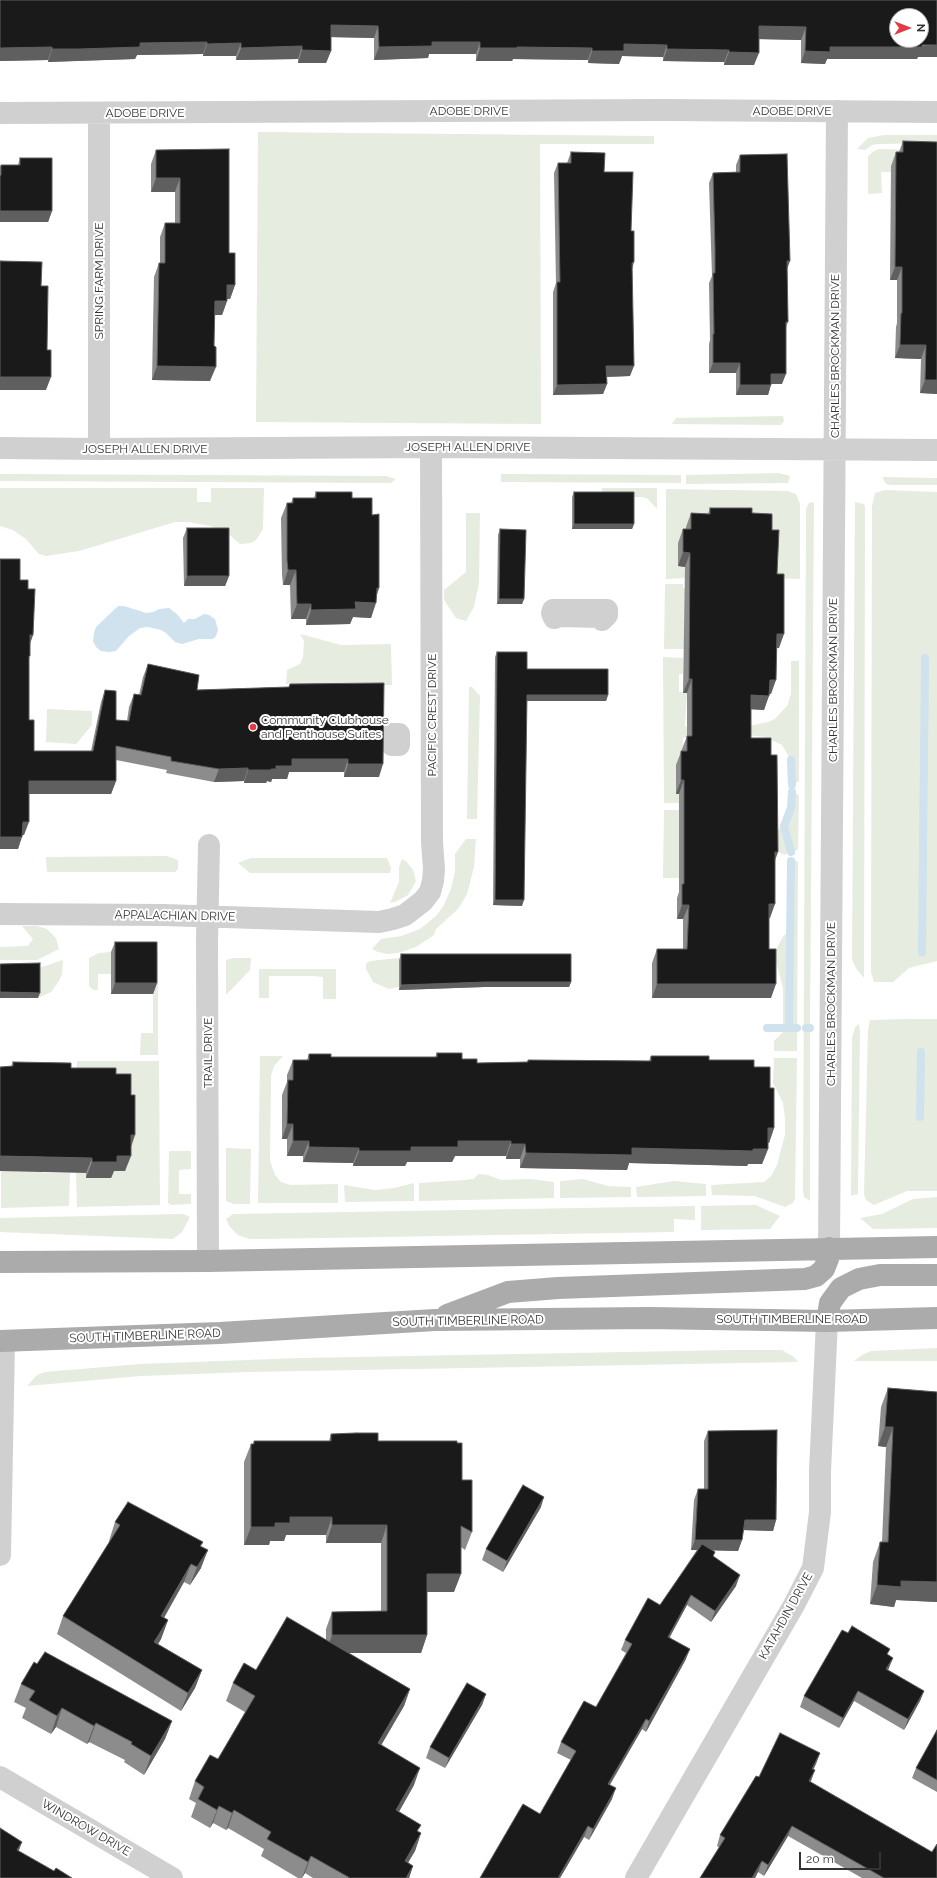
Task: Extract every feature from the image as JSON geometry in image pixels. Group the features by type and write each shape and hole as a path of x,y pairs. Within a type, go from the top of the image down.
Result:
{"main road":[{"path":"0,1262 208,1261 937,1247"},
{"path":"435,1320 508,1292 558,1288 805,1279 816,1276 824,1269 828,1259 829,1248"},
{"path":"827,1321 830,1303 841,1288 859,1279 880,1275 937,1275"},
{"name":"SOUTH TIMBERLINE ROAD","path":"2,1341 220,1333 435,1320 650,1318 827,1321 937,1318"}],"street":[{"name":"ADOBE DRIVE","path":"0,113 664,110 937,112"},
{"name":"CHARLES BROCKMAN DRIVE","path":"829,1248 837,111"},
{"name":"SPRING FARM DRIVE","path":"99,113 100,449"},
{"name":"JOSEPH ALLEN DRIVE","path":"0,448 100,449 432,447 937,450"},
{"name":"PACIFIC CREST DRIVE","path":"350,920 379,922 393,920 405,915 423,901 430,892 433,881 432,447"},
{"name":"TRAIL DRIVE","path":"208,1261 207,916 209,845"},
{"name":"APPALACHIAN DRIVE","path":"0,914 207,916 350,920"},
{"name":"KATAHDIN DRIVE","path":"636,1878 794,1605 813,1568 820,1512 820,1471 827,1321"},
{"path":"0,1555 2,1341"},
{"name":"WINDROW DRIVE","path":"0,1777 172,1878"}],"shaded area":[{"path":"258,132 654,136 654,144 540,144 541,424 256,422"},
{"path":"884,135 937,135 937,143 878,144 872,145 865,150 857,149 868,138"},
{"path":"879,149 937,151 891,172 881,172 882,193 868,194 868,156"},
{"path":"783,416 784,421 781,425 672,424 676,418"},
{"path":"779,473 790,476 788,483 686,484 686,475"},
{"path":"0,474 386,476 396,479 391,483 0,481"},
{"path":"501,474 681,475 681,483 501,482"},
{"path":"882,477 937,478 937,485 891,485 886,484"},
{"path":"0,488 197,488 197,502 211,502 211,488 264,488 263,529 256,540 251,543 240,544 226,532 210,526 189,522 175,522 79,551 46,556 39,554 26,539 13,530 0,526"},
{"path":"602,488 657,488 657,509 648,499 643,497 603,497"},
{"path":"666,489 787,491 796,494 800,504 800,579 769,578 686,543 678,566 686,567 686,578 666,579"},
{"path":"885,490 937,492 937,961 909,968 893,982 874,982 871,972 872,506 875,493"},
{"path":"814,502 810,1201 804,1197 803,1191 806,509 809,503"},
{"path":"855,502 864,504 865,507 864,978 852,960"},
{"path":"466,513 480,513 479,583 474,607 466,621 456,618 444,600 444,590 466,572"},
{"path":"665,584 683,584 683,588 685,588 684,645 688,649 664,649"},
{"path":"300,634 341,645 391,644 392,685 286,684 287,670 300,664 303,657 304,641"},
{"path":"663,657 683,658 683,674 679,674 679,692 687,693 685,726 691,729 687,737 683,738 682,765 676,794 679,794 679,803 664,803"},
{"path":"791,661 799,661 799,781 792,785 791,760 782,745 765,737 747,735 749,726 775,719 787,706 791,694"},
{"path":"469,687 472,687 480,696 477,819 467,819"},
{"path":"47,709 92,711 92,725 76,744 46,742"},
{"path":"794,791 799,796 798,849 794,852 788,852 785,855 780,853 776,845 775,836 791,808 792,792"},
{"path":"664,810 689,810 687,878 663,878"},
{"path":"466,839 476,839 474,867 467,894 458,909 436,929 434,935 416,947 398,953 388,954 372,949 381,939 401,936 420,929 436,916 443,907 451,889 455,872 455,854"},
{"path":"167,856 178,860 178,869 175,872 47,872 46,857"},
{"path":"251,858 387,858 391,868 390,873 250,873 238,863"},
{"path":"402,859 406,861 413,870 416,881 408,895 390,903 399,882 399,867"},
{"path":"795,860 798,862 797,1051 774,1051 774,1041 783,1032 783,988 774,954 782,938 790,929 791,861"},
{"path":"22,926 37,926 47,929 56,938 59,949 37,960 0,960 0,947 28,946 33,939"},
{"path":"111,952 111,974 98,974 98,990 93,990 89,986 89,958 99,953"},
{"path":"153,952 158,952 158,1055 140,1055 141,1033 153,1033"},
{"path":"233,958 251,958 250,970 226,995 226,960"},
{"path":"399,958 399,987 389,989 373,982 366,969 366,964 370,961"},
{"path":"63,960 62,974 59,981 51,992 38,998 39,968"},
{"path":"259,969 336,969 336,999 323,999 323,977 313,976 269,976 269,998 259,998"},
{"path":"937,1019 937,1191 907,1191 874,1205 866,1200 864,1194 868,1030 870,1020"},
{"path":"859,1024 858,1194 851,1196 852,1038 855,1027"},
{"path":"260,1056 283,1056 274,1066 271,1076 270,1161 275,1175 281,1182 290,1185 338,1184 338,1203 258,1203"},
{"path":"774,1058 797,1058 795,1198 793,1203 785,1207 755,1196 712,1195 711,1185 764,1182 771,1176 777,1165 785,1135 785,1119 783,1103 773,1083"},
{"path":"77,1061 159,1061 160,1205 77,1207 76,1173 86,1173 87,1178 111,1177 76,1084"},
{"path":"226,1148 251,1149 250,1204 234,1204 226,1201"},
{"path":"169,1151 191,1151 191,1169 179,1170 179,1194 191,1194 191,1204 171,1205 168,1203"},
{"path":"43,1166 43,1173 70,1173 69,1206 1,1208 1,1171"},
{"path":"479,1174 488,1175 501,1180 530,1179 554,1182 554,1198 419,1201 419,1183 473,1179"},
{"path":"583,1179 608,1186 631,1187 631,1197 560,1198 560,1181"},
{"path":"674,1181 706,1184 706,1196 637,1197 636,1187"},
{"path":"414,1183 414,1201 345,1202 344,1185 375,1190 394,1188"},
{"path":"937,1197 937,1228 873,1229 860,1218 882,1214 913,1199"},
{"path":"756,1205 780,1216 770,1229 701,1230 701,1206"},
{"path":"695,1206 695,1220 674,1219 674,1232 249,1239 238,1235 230,1227 226,1219 233,1214"},
{"path":"181,1214 190,1217 182,1232 173,1239 0,1232 0,1218"},
{"path":"937,1348 937,1361 854,1361 871,1351"},
{"path":"782,1350 794,1357 798,1362 248,1372 141,1376 27,1386 37,1375 45,1372 140,1364 301,1358"}],"water":[{"path":"118,606 124,606 146,613 169,608 177,614 184,623 188,619 195,619 204,614 209,615 215,619 218,630 213,639 199,639 182,644 175,642 161,630 148,627 140,628 129,636 116,651 101,651 96,647 93,641 96,627"}],"building":[{"path":"0,0 937,0 937,45 929,45 929,8 889,8 889,47 830,47 830,52 805,51 806,27 759,26 759,53 729,52 729,50 667,49 667,45 624,44 624,51 592,51 592,48 480,48 480,42 432,42 432,46 379,47 378,26 331,25 331,51 302,50 302,46 241,48 241,43 207,44 207,42 140,43 140,47 79,49 52,49 52,47 0,48"},
{"path":"903,141 937,142 937,380 925,380 926,345 900,345 902,267 895,267 896,152 903,152"},
{"path":"229,149 229,253 235,253 235,285 227,285 227,301 215,301 214,346 216,347 216,367 157,366 159,263 165,263 165,223 180,223 180,178 156,178 156,150"},
{"path":"571,152 605,153 604,172 633,172 631,231 634,231 634,262 632,263 634,366 606,366 607,384 557,385 557,282 560,282 558,163 571,163"},
{"path":"787,154 790,261 787,261 788,322 786,322 786,374 771,374 771,385 740,385 740,363 713,363 713,273 715,273 715,249 713,173 740,172 740,155"},
{"path":"20,158 52,158 52,211 0,211 1,165 20,165"},
{"path":"0,261 42,262 41,286 48,286 47,350 51,350 51,377 0,377"},
{"path":"316,492 352,492 352,498 372,498 372,515 379,514 379,588 377,588 376,603 355,602 356,609 311,610 311,604 297,604 296,570 288,570 287,560 287,503 293,503 293,498 316,498"},
{"path":"574,492 634,492 634,524 574,524"},
{"path":"710,508 752,508 752,513 772,514 772,530 779,530 777,574 784,574 784,634 777,634 776,680 770,680 769,696 751,695 751,738 771,738 771,755 777,755 778,852 775,852 775,904 769,904 769,949 776,949 776,984 657,984 657,949 687,949 689,905 682,905 682,884 684,884 684,780 681,780 681,751 687,751 687,736 692,736 692,679 689,679 690,553 683,552 683,529 691,529 691,513 710,514"},
{"path":"187,528 229,528 229,576 187,576"},
{"path":"500,529 526,530 524,599 499,599"},
{"path":"0,559 20,559 20,580 28,580 28,589 35,589 33,635 30,635 29,656 29,720 34,720 34,751 93,751 105,690 116,691 116,720 129,721 134,694 141,695 148,664 199,675 197,690 289,687 290,684 384,683 383,764 348,764 348,759 292,759 292,766 276,766 276,769 271,770 248,770 248,768 219,769 171,761 171,757 116,746 116,781 29,781 29,822 23,822 22,837 0,837"},
{"path":"497,652 527,652 527,669 608,669 608,695 527,695 524,900 495,900"},
{"path":"115,942 157,942 157,983 115,983"},
{"path":"401,954 571,954 571,982 486,982 401,985"},
{"path":"40,963 40,993 0,992 0,964"},
{"path":"437,1053 462,1053 462,1059 477,1059 477,1063 528,1062 528,1060 651,1061 651,1056 709,1056 709,1060 754,1060 754,1067 770,1067 770,1088 774,1088 774,1128 768,1128 768,1149 753,1149 753,1151 632,1148 632,1155 526,1153 525,1144 511,1144 511,1141 458,1141 458,1147 411,1147 411,1151 359,1151 359,1148 309,1147 309,1141 293,1141 293,1124 287,1124 288,1080 293,1080 293,1060 309,1060 309,1054 331,1054 331,1057 437,1057"},
{"path":"13,1062 71,1063 71,1068 116,1068 116,1074 131,1074 131,1095 135,1095 135,1135 131,1135 131,1156 117,1156 117,1162 92,1162 92,1158 0,1156 0,1067 13,1066"},
{"path":"888,1388 937,1392 937,1582 901,1581 901,1587 877,1585 880,1542 888,1542 893,1427 885,1427"},
{"path":"777,1430 776,1520 745,1520 742,1540 695,1540 698,1489 708,1489 708,1431"},
{"path":"378,1433 378,1441 457,1441 457,1443 462,1443 462,1480 472,1480 472,1532 461,1526 461,1574 427,1574 427,1635 332,1635 332,1612 387,1611 387,1525 332,1525 332,1517 290,1517 290,1523 275,1523 275,1527 251,1527 251,1444 254,1444 254,1441 331,1441 331,1434"},
{"path":"523,1485 544,1497 507,1561 486,1549"},
{"path":"128,1502 203,1542 200,1546 208,1550 197,1567 191,1564 161,1616 168,1620 154,1642 202,1670 188,1693 63,1616 120,1525 115,1522"},
{"path":"702,1544 715,1552 713,1556 740,1575 715,1611 691,1595 668,1637 690,1649 649,1721 646,1719 608,1784 616,1788 593,1829 588,1826 558,1878 480,1878 523,1804 540,1814 576,1751 561,1742 584,1701 596,1707 632,1644 625,1640 648,1598 660,1605"},
{"path":"287,1617 410,1689 378,1743 420,1768 396,1810 421,1825 417,1831 421,1833 405,1861 413,1866 406,1878 350,1878 311,1856 308,1862 267,1839 271,1832 234,1810 232,1813 219,1806 217,1810 198,1799 204,1787 195,1781 210,1755 218,1759 255,1696 233,1683 244,1663 256,1670"},
{"path":"852,1626 890,1649 887,1654 893,1658 886,1669 924,1691 908,1719 858,1691 843,1718 804,1696 842,1630 848,1633"},
{"path":"45,1652 172,1721 151,1756 131,1744 132,1742 96,1723 94,1726 62,1708 57,1716 29,1700 35,1691 21,1684 34,1662 37,1664"},
{"path":"467,1683 486,1694 449,1758 430,1747"},
{"path":"937,1730 937,1780 916,1768"},
{"path":"780,1733 820,1753 812,1769 815,1770 809,1781 932,1852 937,1844 937,1878 884,1878 792,1826 768,1865 762,1861 752,1878 700,1878 725,1838 720,1835 756,1776 759,1777"},
{"path":"0,1828 22,1842 17,1850 54,1871 56,1868 72,1878 0,1878"}],"waterway":[{"path":"922,952 925,658"},
{"path":"791,760 792,785"},
{"path":"791,852 784,826 791,808 792,792"},
{"path":"789,1028 791,861"},
{"path":"767,1028 797,1028"},
{"path":"920,1117 921,1052"}],"place":[{"name":"Community Clubhouse and Penthouse Suites","path":"253,727"}]}
